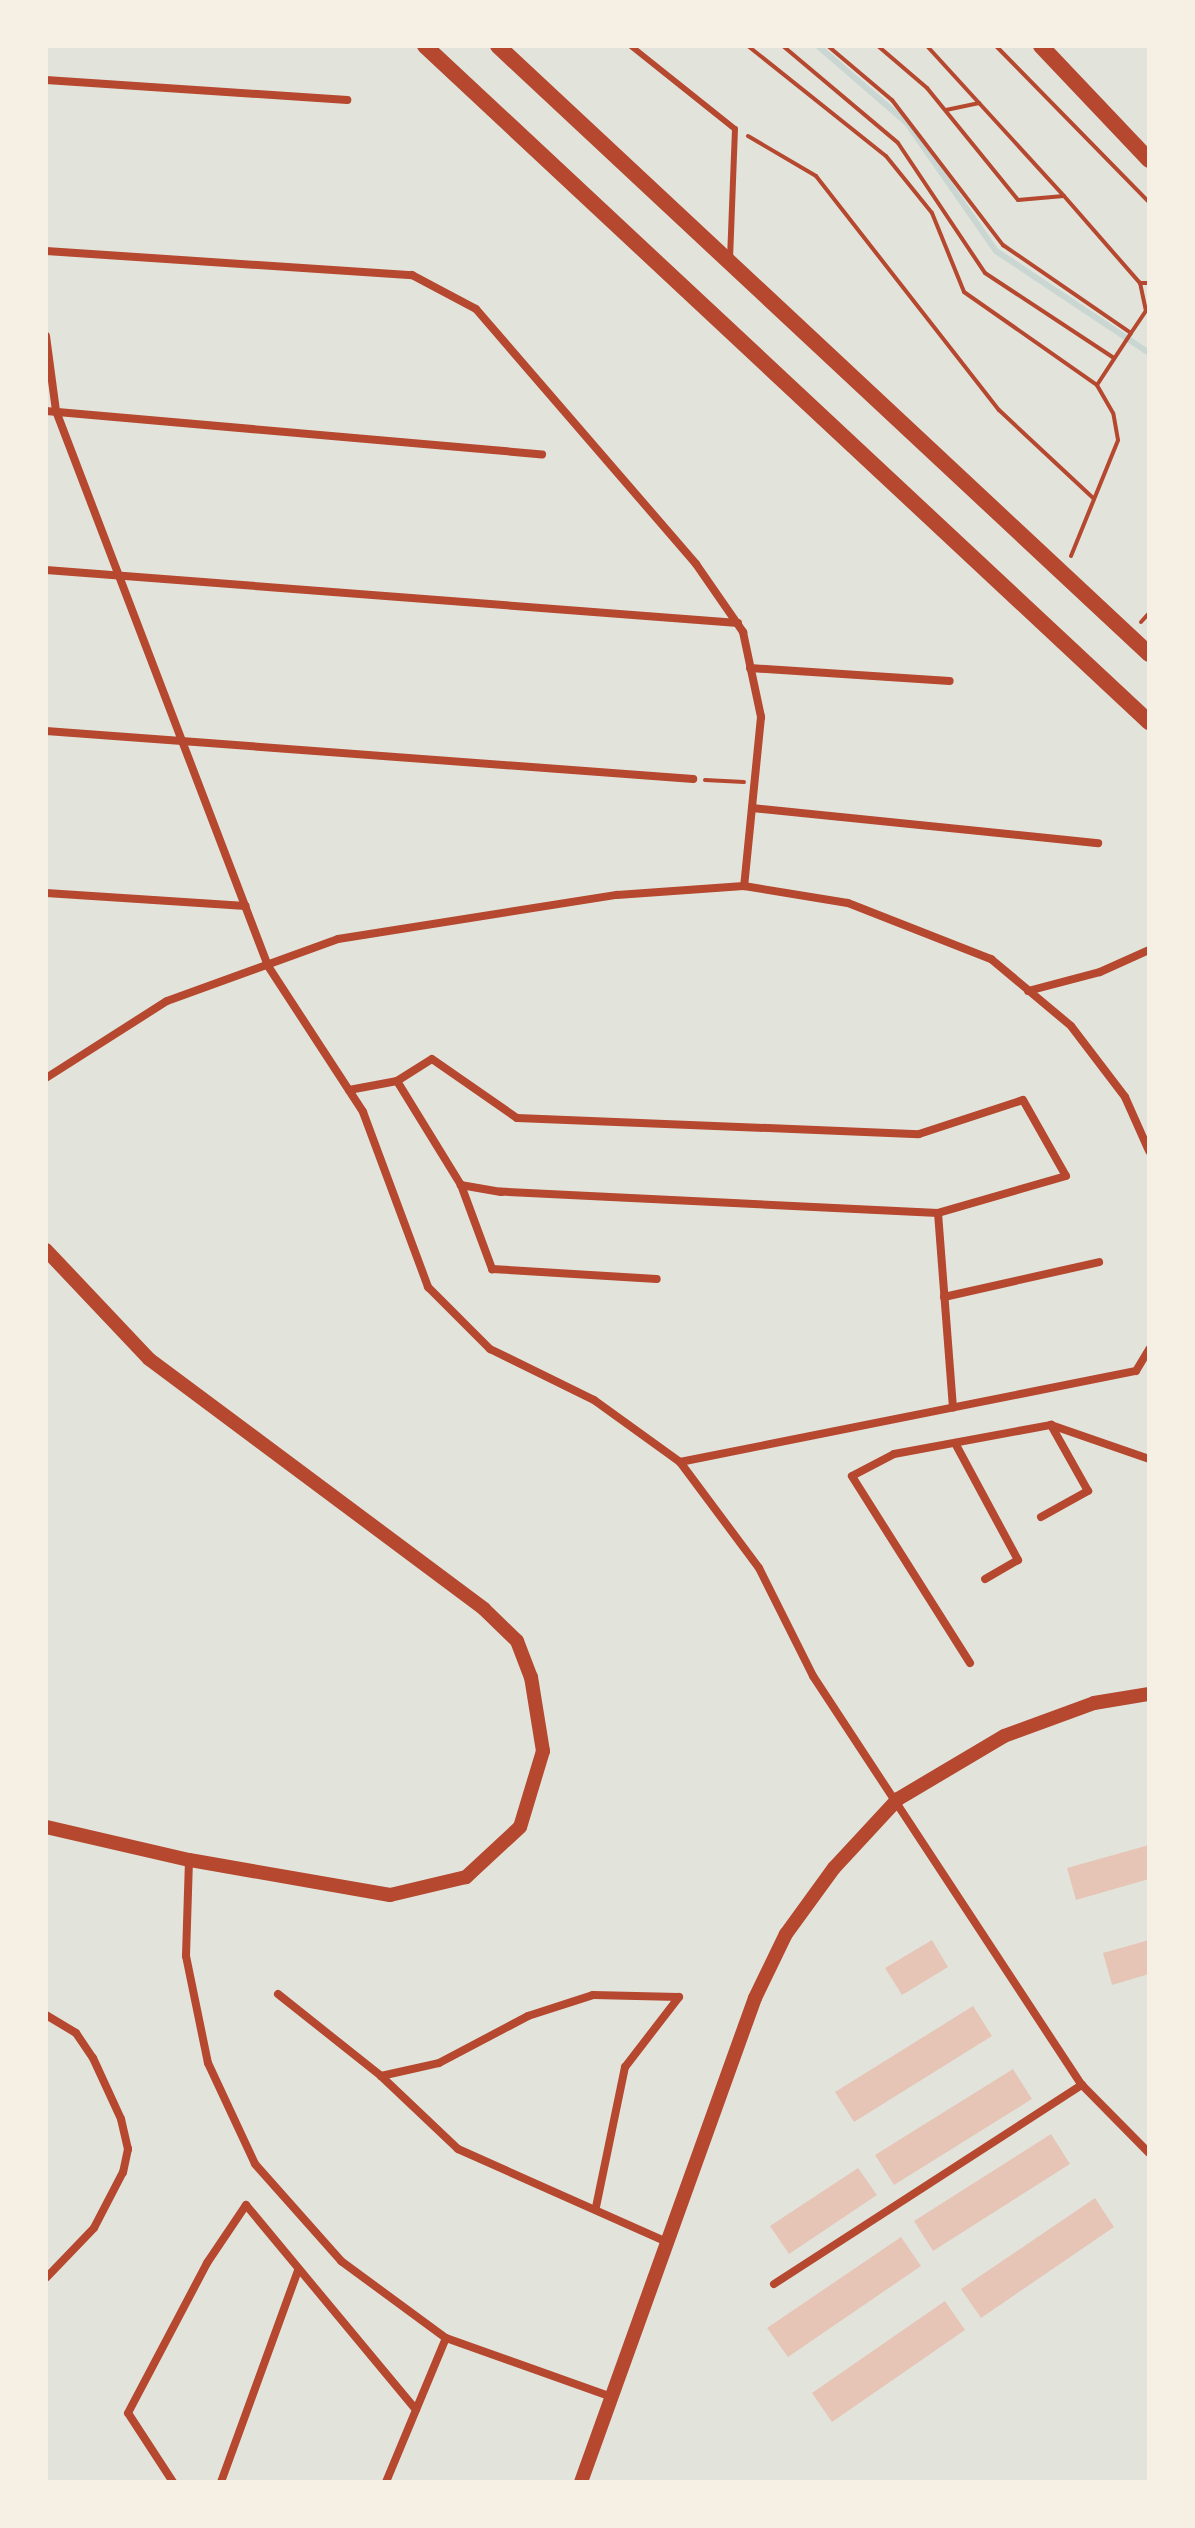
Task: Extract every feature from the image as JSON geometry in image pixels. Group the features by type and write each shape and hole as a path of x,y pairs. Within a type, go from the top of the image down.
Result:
{"main road":[{"path":"425,46 1149,722"},
{"path":"498,46 1149,654"},
{"path":"1041,46 1149,160"}],"street":[{"path":"46,80 347,100"},
{"path":"46,251 412,275 476,309 676,540 738,623 761,717 744,886"},
{"path":"46,336 51,411 119,575 268,966 363,1112 428,1287 490,1349 594,1400 680,1462 759,1568 813,1676 898,1799 1082,2085 1149,2153"},
{"path":"51,411 542,454"},
{"path":"46,570 738,623"},
{"path":"750,668 950,681"},
{"path":"46,731 693,779"},
{"path":"752,808 1098,843"},
{"path":"46,1078 167,1001 338,939 617,895 744,886 848,903 991,959 1071,1026 1125,1097 1149,1151"},
{"path":"46,893 246,906"},
{"path":"1028,991 1100,972 1149,950"},
{"path":"349,1090 397,1081 432,1059 517,1118 919,1134 1023,1100 1066,1176 938,1213 516,1193 461,1185"},
{"path":"397,1081 461,1185 492,1269 657,1279"},
{"path":"938,1213 953,1407"},
{"path":"46,1250 149,1359 484,1609 517,1641 531,1677 543,1751 520,1827 466,1877 390,1895 189,1860 46,1827"},
{"path":"944,1297 1099,1262"},
{"path":"680,1462 1136,1371 1149,1349"},
{"path":"1041,1517 1088,1491 1055,1426"},
{"path":"970,1663 852,1476 894,1454 1055,1426 1149,1459"},
{"path":"955,1443 1018,1560 985,1579"},
{"path":"581,2482 755,1998 786,1934 834,1868 898,1799 1004,1736 1094,1703 1149,1694"},
{"path":"189,1860 186,1956 208,2063 255,2164 341,2261 446,2338 612,2397"},
{"path":"278,1994 381,2076 458,2149 596,2207 667,2242"},
{"path":"381,2076 439,2063 528,2016 593,1995 679,1997 625,2067 596,2207"},
{"path":"46,2015 76,2033 93,2058 121,2119 128,2149 123,2172 94,2228 46,2278"},
{"path":"774,2284 1082,2085"},
{"path":"173,2482 128,2413 207,2263 246,2205 416,2410"},
{"path":"221,2482 298,2271"},
{"path":"386,2482 446,2338"}],"lane":[{"path":"631,46 735,129 730,262"}],"path":[{"path":"748,46 886,156 932,213 964,292 1097,385 1113,413 1118,440 1063,574"},
{"path":"783,46 898,143 985,273 1114,358"},
{"path":"828,46 892,100 1003,245 1131,333"},
{"path":"878,46 946,110 1018,200 1064,196"},
{"path":"927,46 1140,283 1146,311 1097,385"},
{"path":"996,46 1149,202"},
{"path":"946,110 979,103"},
{"path":"735,129 816,176 999,410 1094,499"},
{"path":"1140,283 1149,283"},
{"path":"693,779 754,783"}],"shaded area":[{"path":"46,46 1149,46 1149,2482 46,2482"}],"building":[{"path":"1149,1845 1149,1879 1076,1900 1067,1868"},
{"path":"932,1940 948,1967 902,1995 885,1968"},
{"path":"1149,1940 1149,1974 1112,1985 1103,1953"},
{"path":"973,2006 992,2036 854,2122 835,2092"},
{"path":"1013,2069 1032,2099 894,2185 875,2155"},
{"path":"1051,2134 1070,2164 933,2251 914,2221"},
{"path":"858,2168 877,2195 789,2254 770,2226"},
{"path":"1095,2198 1114,2227 981,2318 961,2289"},
{"path":"901,2237 921,2266 788,2357 767,2328"},
{"path":"945,2301 965,2330 832,2422 812,2393"}],"waterway":[{"path":"818,46 907,123 996,251 1149,353"}]}
